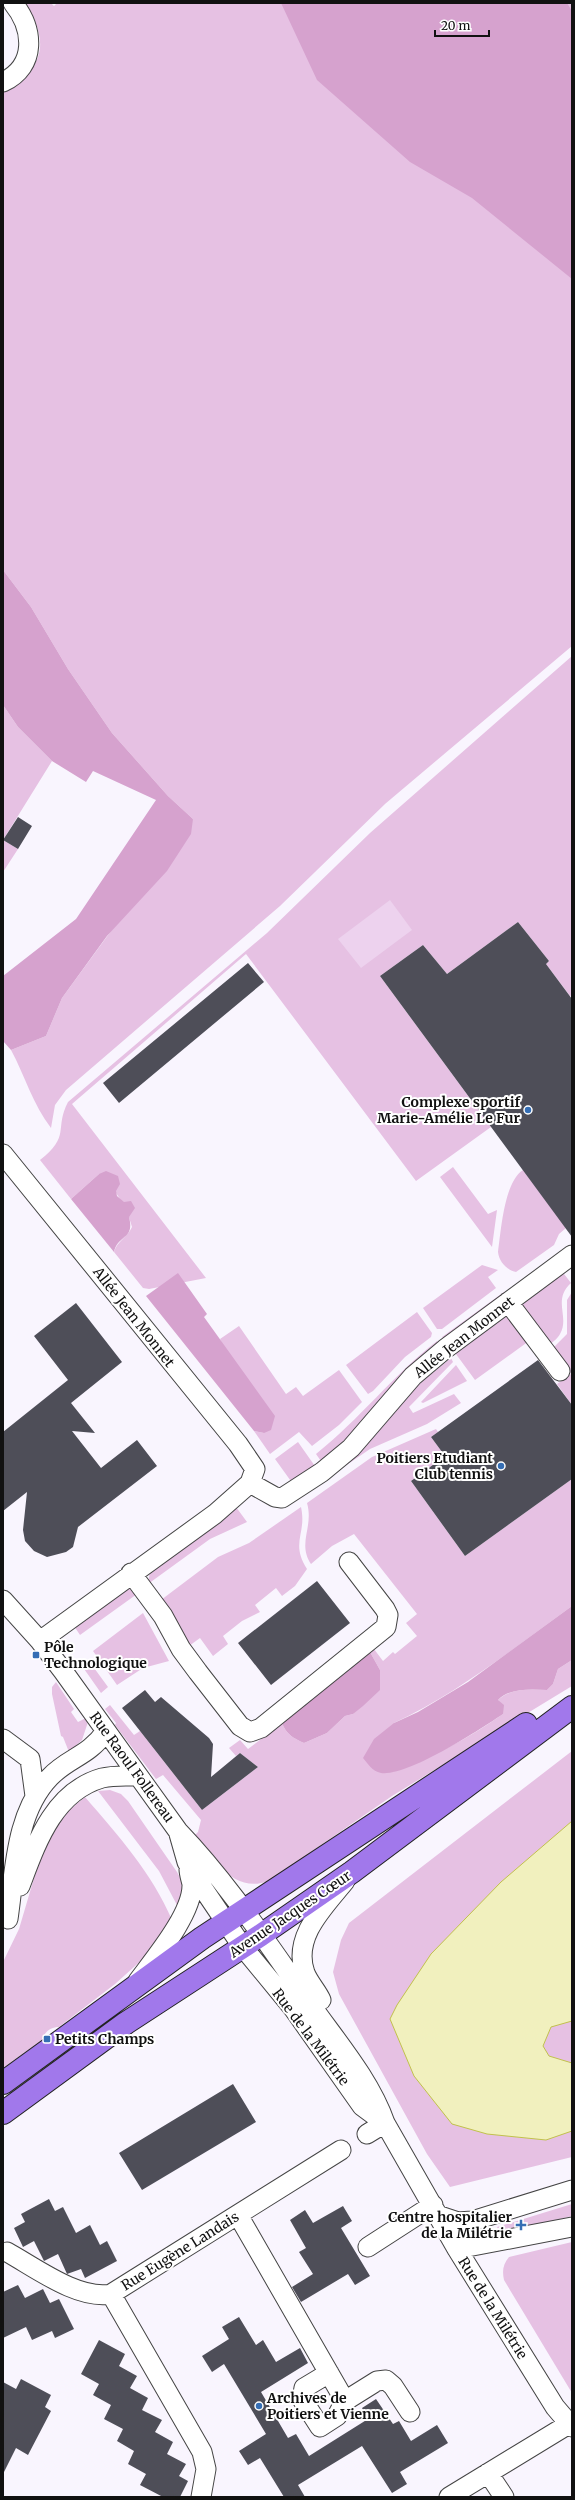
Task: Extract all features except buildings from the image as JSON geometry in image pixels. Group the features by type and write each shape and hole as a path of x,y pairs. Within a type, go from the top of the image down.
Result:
{"main road":[{"name":"Avenue Jacques Cœur","path":"3,2083 135,1986 572,1694"},
{"name":"Avenue Jacques Cœur","path":"3,2113 126,2023 261,1935 352,1872 572,1707"}],"street":[{"path":"3,82 20,69 28,50 28,29 20,12 13,3"},
{"name":"Allée Jean Monnet","path":"3,1154 252,1462 255,1469 250,1483 275,1498 282,1498 322,1472 351,1448 413,1376 445,1349 572,1255"},
{"path":"508,1302 560,1370"},
{"path":"40,1641 131,1573 215,1514 250,1483"},
{"path":"131,1573 163,1616 181,1649 198,1672 240,1726 250,1732 261,1728 386,1627 388,1615 385,1609 349,1562"},
{"name":"Rue Raoul Follereau","path":"3,1600 40,1641 178,1831 197,1851 261,1935"},
{"path":"6,1924 23,1825 30,1805 35,1796 58,1769 90,1750 106,1730"},
{"path":"3,1731 48,1766 58,1769"},
{"path":"3,1739 30,1759 35,1796"},
{"path":"6,1924 46,1826 66,1798 84,1786 101,1778 138,1776"},
{"path":"135,1986 168,1939 188,1905 192,1884 178,1831"},
{"name":"Rue de la Milétrie","path":"187,1862 242,1946 293,2008 362,2106 385,2123"},
{"path":"347,2056 320,1997 305,1974 301,1955 307,1933 313,1922 352,1872"},
{"name":"Rue de la Milétrie","path":"261,1935 377,2101 385,2123 457,2249 554,2407 571,2426"},
{"path":"367,2134 385,2123"},
{"name":"Rue Eugène Landais","path":"201,2497 206,2469 202,2452 111,2294 342,2150"},
{"path":"368,2247 436,2211 458,2222 472,2222 572,2190"},
{"path":"457,2249 464,2236 475,2227 572,2197"},
{"path":"238,2215 345,2401"},
{"path":"457,2249 572,2227"},
{"path":"7,2252 80,2292 98,2296 111,2294"},
{"path":"329,2373 304,2388 302,2399 320,2427 337,2416 345,2401 377,2381 386,2380 393,2386 410,2412"},
{"path":"449,2497 571,2426"},
{"path":"488,2473 504,2497"}],"shaded area":[{"path":"24,3 51,3 54,6 57,3 572,3 572,646 385,804 280,906 66,1090 55,1105 51,1128 39,1110 11,1050 46,1036 62,998 193,819 168,796 112,733 68,669 31,607 3,570 3,91 30,69 36,62 39,53 40,45 37,27 34,18"},
{"path":"281,3 567,3 572,11 572,279 472,198 410,162 317,80"},
{"path":"3,570 31,607 68,669 112,733 168,796 193,819 191,834 167,871 107,936 62,998 46,1036 11,1050 3,1041 3,976 76,919 156,800 93,771 86,782 52,761 18,727 3,705"},
{"path":"572,656 572,995 570,996 546,964 549,961 518,922 447,974 423,945 380,976 491,1127 416,1181 246,954 72,1104 206,1278 149,1289 143,1288 114,1252 117,1245 128,1234 132,1227 130,1219 120,1198 99,1174 71,1199 40,1160 50,1152 59,1138 64,1111 68,1102 267,933 370,833"},
{"path":"3,705 18,727 52,761 3,840"},
{"path":"3,840 18,849 3,872"},
{"path":"390,900 412,930 361,968 338,939"},
{"path":"453,1167 488,1214 497,1210 492,1247 440,1177"},
{"path":"523,1170 566,1228 559,1234 554,1245 516,1272 504,1265 498,1252 504,1208 512,1185 517,1176"},
{"path":"106,1171 118,1176 120,1184 116,1191 117,1196 124,1202 131,1201 135,1208 129,1217 130,1230 116,1246 114,1252 71,1199 99,1174"},
{"path":"482,1265 498,1270 488,1277 496,1288 442,1329 437,1329 423,1308"},
{"path":"561,1270 571,1283 565,1289 563,1296 563,1328 558,1337 549,1345 519,1307 520,1301"},
{"path":"178,1273 207,1314 204,1317 275,1416 271,1430 264,1433 254,1431 146,1296"},
{"path":"504,1292 508,1296 446,1342 442,1337"},
{"path":"572,1292 572,1405 557,1384 571,1374 553,1348 567,1334 567,1300"},
{"path":"417,1312 432,1333 431,1337 405,1357 373,1391 368,1394 346,1365"},
{"path":"507,1313 529,1341 475,1380 453,1350"},
{"path":"239,1326 286,1394 296,1387 303,1396 339,1370 362,1402 339,1425 312,1446 299,1432 270,1454 254,1431 264,1433 220,1339"},
{"path":"437,1341 440,1345 323,1464 316,1454 406,1368"},
{"path":"451,1358 453,1362 409,1407 413,1413 454,1394 461,1403 427,1424 370,1449 332,1475 393,1405"},
{"path":"456,1365 467,1381 423,1403 421,1402"},
{"path":"436,1429 438,1432 431,1437 445,1456 411,1481 465,1556 572,1479 572,1606 507,1654 463,1684 418,1711 394,1723 392,1772 449,1747 477,1732 503,1714 498,1700 508,1693 534,1689 547,1690 553,1684 558,1669 572,1660 572,1686 392,1796 269,1881 256,1884 245,1883 225,1872 217,1864 195,1835 198,1832 201,1820 163,1775 156,1779 115,1725 116,1723 105,1709 110,1705 134,1735 140,1731 202,1810 258,1767 240,1753 236,1756 229,1748 240,1740 248,1749 282,1723 290,1735 304,1743 327,1733 345,1716 353,1714 380,1670 370,1652 374,1649 383,1661 393,1652 395,1654 417,1636 406,1623 417,1614 354,1534 332,1546 311,1564 305,1549 309,1520 307,1503 372,1457"},
{"path":"298,1442 317,1469 293,1484 275,1459"},
{"path":"236,1507 247,1522 210,1539 148,1584 150,1571"},
{"path":"301,1507 302,1524 299,1545 302,1560 307,1569 295,1586 282,1596 276,1588 255,1605 260,1612 242,1621 223,1636 228,1644 213,1656 200,1638 189,1646 179,1625 161,1600 218,1557 249,1543"},
{"path":"128,1588 137,1594 80,1635 74,1626"},
{"path":"572,1606 572,1660 558,1669 553,1684 547,1690 521,1690 508,1693 498,1700 504,1705 503,1714 444,1751 408,1768 393,1772 381,1773 373,1769 363,1758 374,1739 394,1723 418,1712 468,1682"},
{"path":"143,1613 169,1661 143,1668 117,1685 93,1651"},
{"path":"370,1652 380,1670 380,1690 353,1714 345,1716 327,1733 304,1743 288,1733 282,1723"},
{"path":"89,1661 108,1687 101,1693 82,1666"},
{"path":"56,1682 74,1709 71,1712 78,1722 86,1718 88,1722 82,1740 69,1752 63,1737 61,1736 52,1694 52,1687"},
{"path":"572,1751 572,2157 450,2187 427,2154 339,1994 333,1972 341,1940 349,1923"},
{"path":"110,1790 121,1794 128,1801 177,1872 182,1881 184,1890 178,1907 159,1871 98,1791"},
{"path":"85,1797 122,1840 144,1870 155,1886 172,1920 144,1958 115,1984 59,2027 48,2030 42,2040 3,2068 3,1962 19,1929 45,1841 64,1814"},
{"path":"572,1821 572,2021 551,2027 543,2046 549,2056 572,2063 572,2131 546,2140 487,2134 452,2124 414,2076 390,2019 397,2005 431,1954 501,1882"},
{"path":"572,2204 572,2216 500,2234 497,2227"},
{"path":"572,2242 572,2393 504,2280 503,2274 504,2265 509,2257"}],"place":[{"name":"Complexe sportif Marie-Amélie Le Fur","path":"528,1110"},
{"name":"Poitiers Etudiant Club tennis","path":"501,1466"},
{"name":"Pôle Technologique","path":"36,1655"},
{"name":"Petits Champs","path":"47,2039"},
{"name":"Centre hospitalier de la Milétrie","path":"521,2225"},
{"name":"Archives de Poitiers et Vienne","path":"259,2406"}]}
